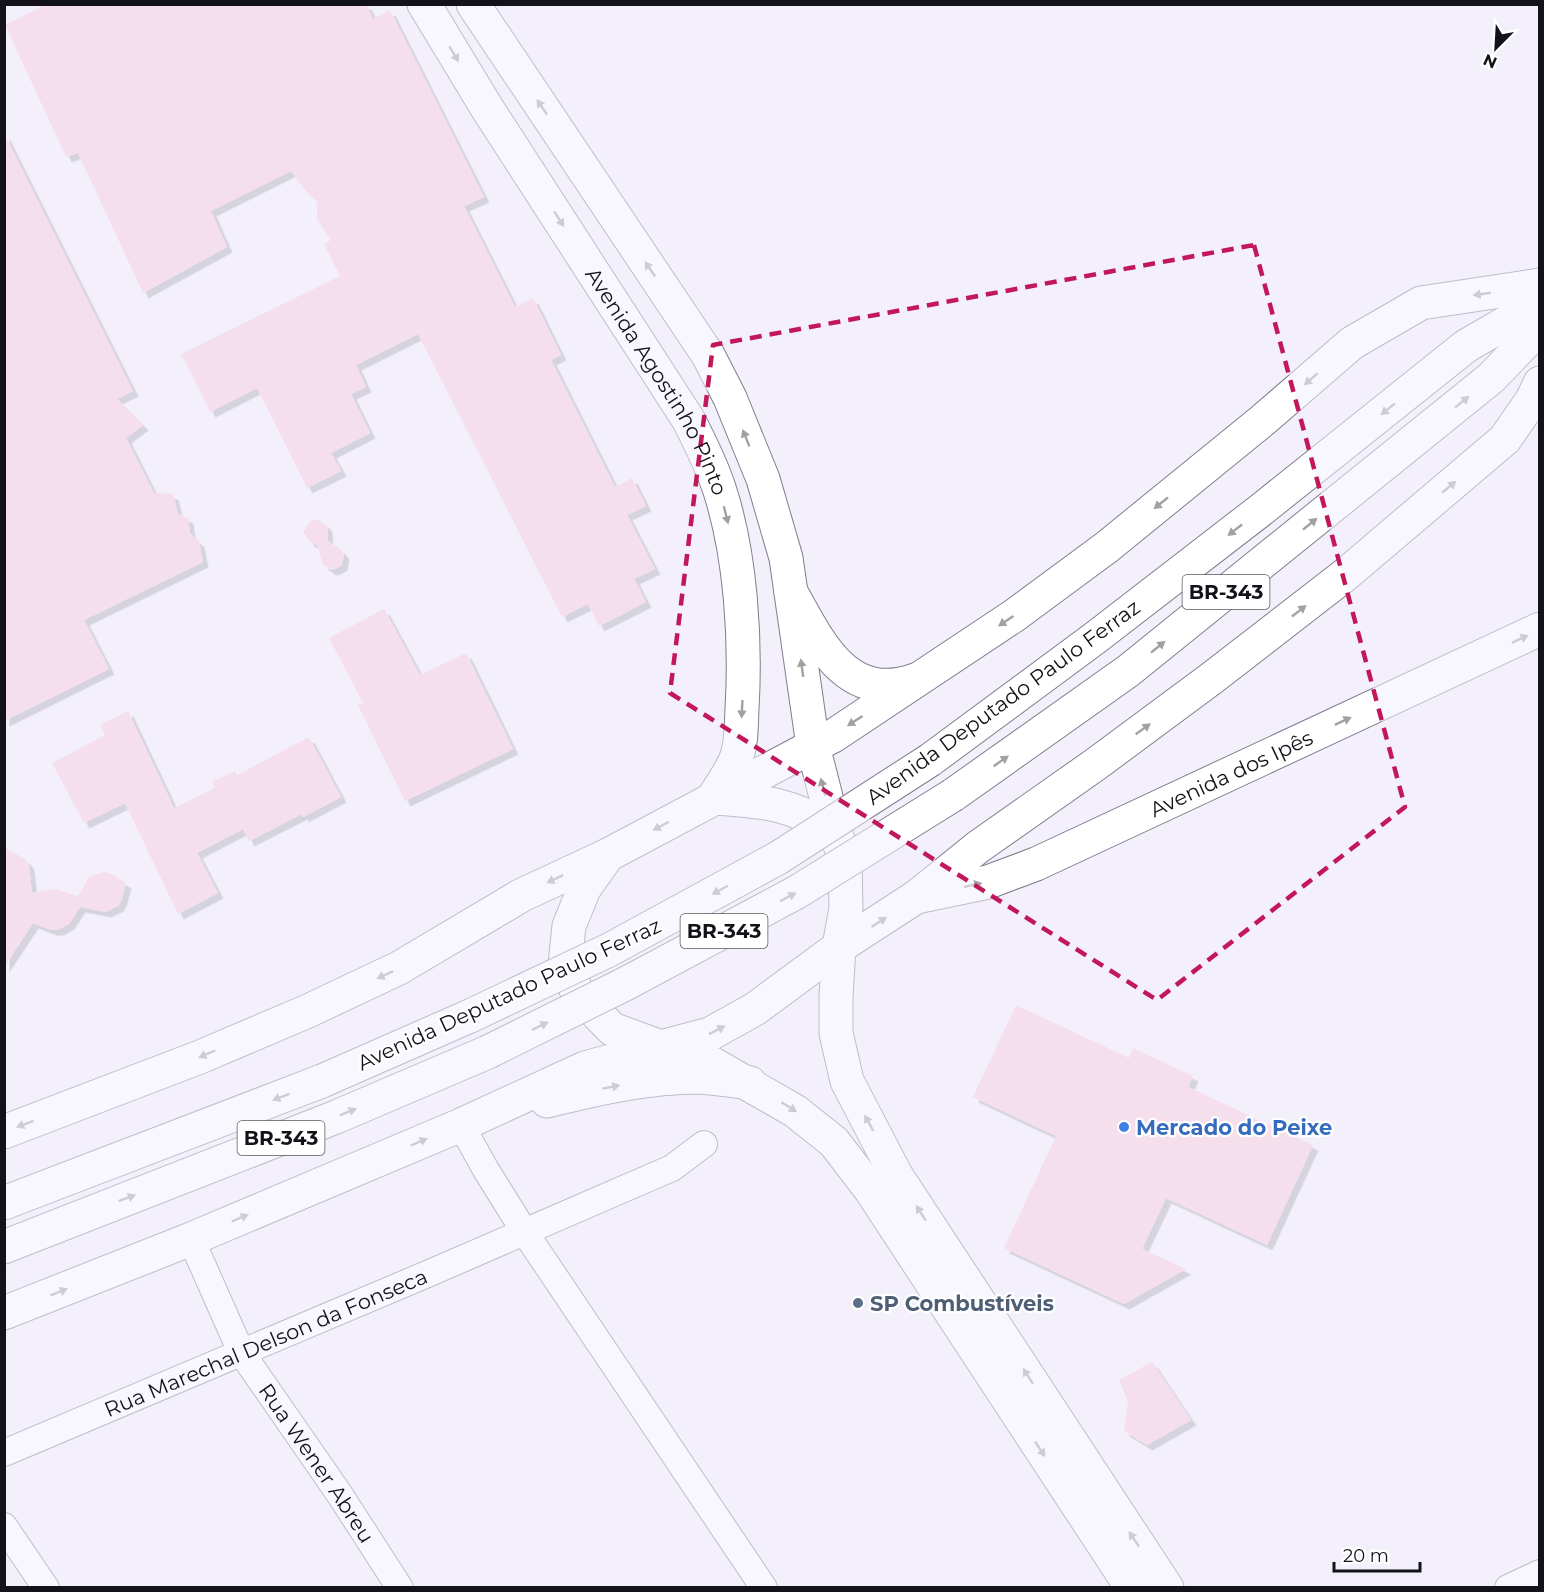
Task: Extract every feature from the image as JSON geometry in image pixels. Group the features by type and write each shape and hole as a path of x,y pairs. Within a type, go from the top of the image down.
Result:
{"main road":[{"name":"Avenida Agostinho Pinto","path":"424,4 487,108 688,419 720,491 737,575 743,688 741,740 728,776 713,798"},
{"path":"473,4 708,355 730,398 763,479 786,558 813,746 844,858 846,908 839,947 836,1033 847,1081 883,1182 1132,1587"},
{"path":"4,1132 200,1057 308,1011 399,968 522,895 608,855 833,736 1015,615 1107,547 1263,420 1352,343 1420,303 1539,285"},
{"name":"Avenida Deputado Paulo Ferraz","path":"4,1203 322,1082 470,1016 609,950 778,858 930,760 1095,638 1467,346 1539,303"},
{"name":"Avenida Deputado Paulo Ferraz","path":"4,1247 336,1117 488,1052 627,983 797,892 953,795 1128,671 1491,378 1539,327"},
{"path":"4,1313 191,1239 467,1122 585,1068 710,1034 755,1009 839,947 916,897 978,847 1096,764 1345,575 1505,440 1532,400 1539,383"},
{"path":"791,592 820,644 853,678 875,686 898,686 922,678"},
{"name":"Avenida dos Ipês","path":"916,897 988,882 1036,864 1539,629"},
{"path":"713,798 749,800 784,806 814,817 835,832"},
{"path":"608,855 584,890 569,927 565,964 578,994 612,1029 713,1064 750,1083 795,1111 883,1182 1167,1587"},
{"path":"467,1122 583,1092 649,1080 700,1077 750,1083"}],"street":[{"path":"467,1122 486,1170 524,1231 764,1587"},
{"name":"Rua Marechal Delson da Fonseca","path":"4,1453 672,1168 704,1144"},
{"name":"Rua Wener Abreu","path":"191,1239 241,1352 340,1495 400,1587"},
{"path":"4,1526 46,1587"},
{"path":"1508,1587 1539,1573"}],"highlighted area":[{"path":"1254,245 1405,807 1157,1000 670,693 713,345"}],"building":[{"path":"47,4 366,4 373,19 390,10 484,197 464,206 515,307 533,298 561,355 551,360 615,487 632,478 646,506 627,515 655,569 634,579 646,602 599,626 588,604 562,617 418,334 356,365 366,387 351,394 370,433 331,453 341,471 307,488 257,388 210,412 181,354 340,276 324,244 331,240 317,219 317,201 304,189 291,171 211,211 227,247 143,293 78,153 66,157 5,25"},
{"path":"4,133 133,391 117,399 143,425 126,438 154,493 173,494 178,514 188,518 190,533 199,542 203,562 84,620 109,669 4,721"},
{"path":"312,519 321,521 327,526 328,541 344,554 342,565 337,568 331,570 323,565 317,545 310,542 303,532"},
{"path":"384,609 420,675 466,653 513,749 405,801 358,705 363,703 329,638"},
{"path":"128,711 174,808 215,788 212,782 235,771 237,775 309,737 341,797 249,841 243,829 197,853 218,893 178,914 125,803 84,823 52,763 105,735 100,725"},
{"path":"4,847 25,859 29,865 32,893 55,889 78,896 90,876 104,872 126,883 121,901 118,906 106,912 80,907 69,924 58,930 51,930 33,923 4,967"},
{"path":"1016,1005 1129,1058 1133,1048 1193,1076 1188,1087 1313,1145 1267,1245 1166,1198 1142,1249 1186,1269 1124,1304 1004,1248 1056,1136 973,1097"},
{"path":"1152,1362 1191,1420 1147,1445 1124,1431 1128,1402 1119,1380"}],"place":[{"name":"Mercado do Peixe","path":"1124,1127"},
{"name":"SP Combustíveis","path":"858,1303"}]}
